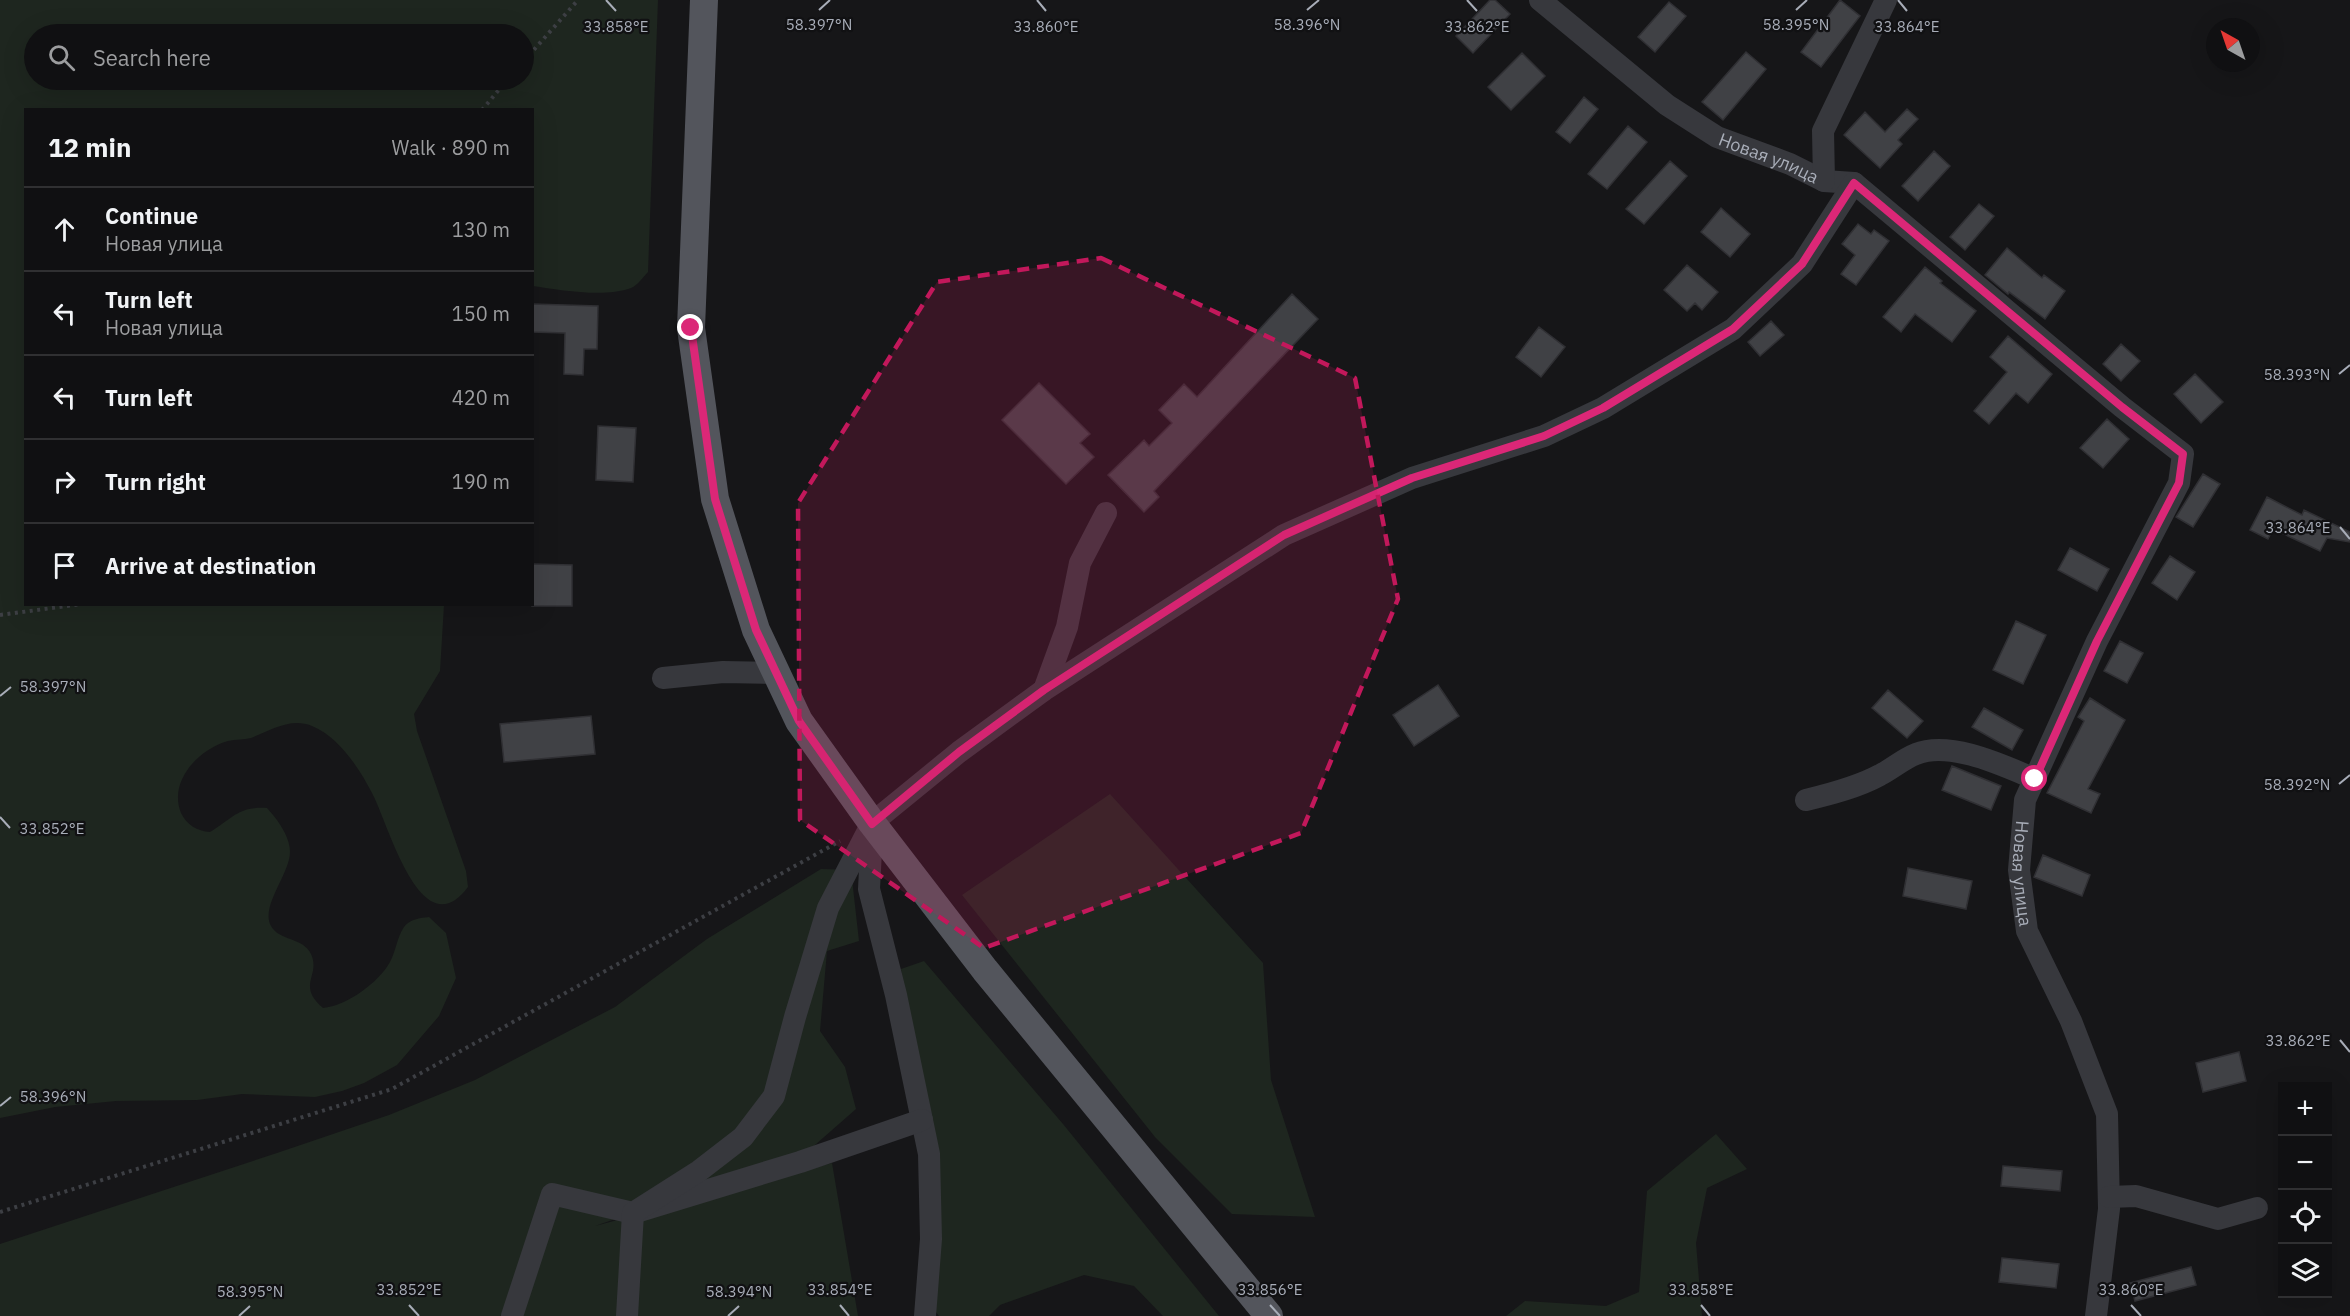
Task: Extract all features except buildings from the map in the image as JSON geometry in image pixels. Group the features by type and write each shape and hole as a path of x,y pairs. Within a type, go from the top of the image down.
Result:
{"main road":[{"path":"704,0 691,328 715,499 756,630 799,721 872,824 992,979 1269,1316"}],"street":[{"name":"Новая улица","path":"1540,0 1667,105 1717,137 1790,164 1824,182 1854,183 2183,454 2179,483 2097,641 2025,800 2019,870 2027,931 2071,1021 2107,1114 2109,1197 2096,1316"},
{"path":"1824,182 1823,131 1886,0"},
{"path":"633,1213 699,1171 743,1137 774,1096 828,908 872,824 959,752 1044,690 1284,535 1412,478 1544,436 1603,408 1733,329 1802,264 1854,183"},
{"path":"1044,690 1067,627 1080,563 1106,513"},
{"path":"663,678 723,672 777,674"},
{"path":"1806,800 1879,776 1917,753 1948,750 1986,758 2035,779"},
{"path":"872,824 869,889 896,995 929,1154 932,1239 925,1316"},
{"path":"513,1316 552,1194 633,1213 800,1162 922,1120"},
{"path":"2109,1197 2136,1196 2218,1219 2257,1208"},
{"path":"627,1316 633,1213"}],"path":[{"path":"534,50 578,0"},
{"path":"484,108 499,90"},
{"path":"0,615 67,606"},
{"path":"0,1212 392,1089 841,841"}],"highlighted area":[{"path":"1101,258 1355,378 1398,599 1301,833 984,948 800,820 798,503 937,282"}],"shaded area":[{"path":"0,0 658,0 648,272 634,287 620,291 595,293 534,286 534,108 24,108 24,606 444,606 440,671 414,714 417,731 466,871 468,887 451,902 435,903 421,893 408,875 372,793 361,774 339,745 322,731 304,724 288,724 251,738 217,745 197,759 183,778 178,801 181,813 193,827 210,832 236,814 249,809 267,808 279,823 288,840 290,852 289,861 269,909 269,918 275,931 302,945 311,954 313,968 310,987 315,1000 323,1008 342,1003 361,992 385,970 406,924 415,919 429,917 446,933 456,978 439,1016 397,1065 364,1083 342,1091 315,1097 242,1094 197,1100 116,1101 55,1107 0,1118"},
{"path":"1110,794 1263,963 1271,1080 1315,1217 1232,1214 1155,1137 962,895"},
{"path":"821,869 851,870 859,941 827,951 820,1031 845,1067 856,1109 807,1152 595,1226 832,1163 858,1316 0,1316 0,1244 389,1115 475,1080 615,1007 707,939"},
{"path":"924,961 1063,1124 1219,1316 1163,1316 1134,1286 1084,1275 1000,1305 989,1316 939,1316 923,1294 925,1201 901,969"},
{"path":"1716,1134 1747,1169 1707,1188 1696,1243 1702,1316 1506,1316 1525,1301 1606,1306 1639,1292 1647,1191"}],"route":[{"path":"691,328 715,499 756,630 799,721 872,824 959,752 1044,690 1284,535 1412,478 1544,436 1603,408 1733,329 1802,264 1854,183 2122,407 2183,454 2179,483 2097,641 2035,779"}]}
